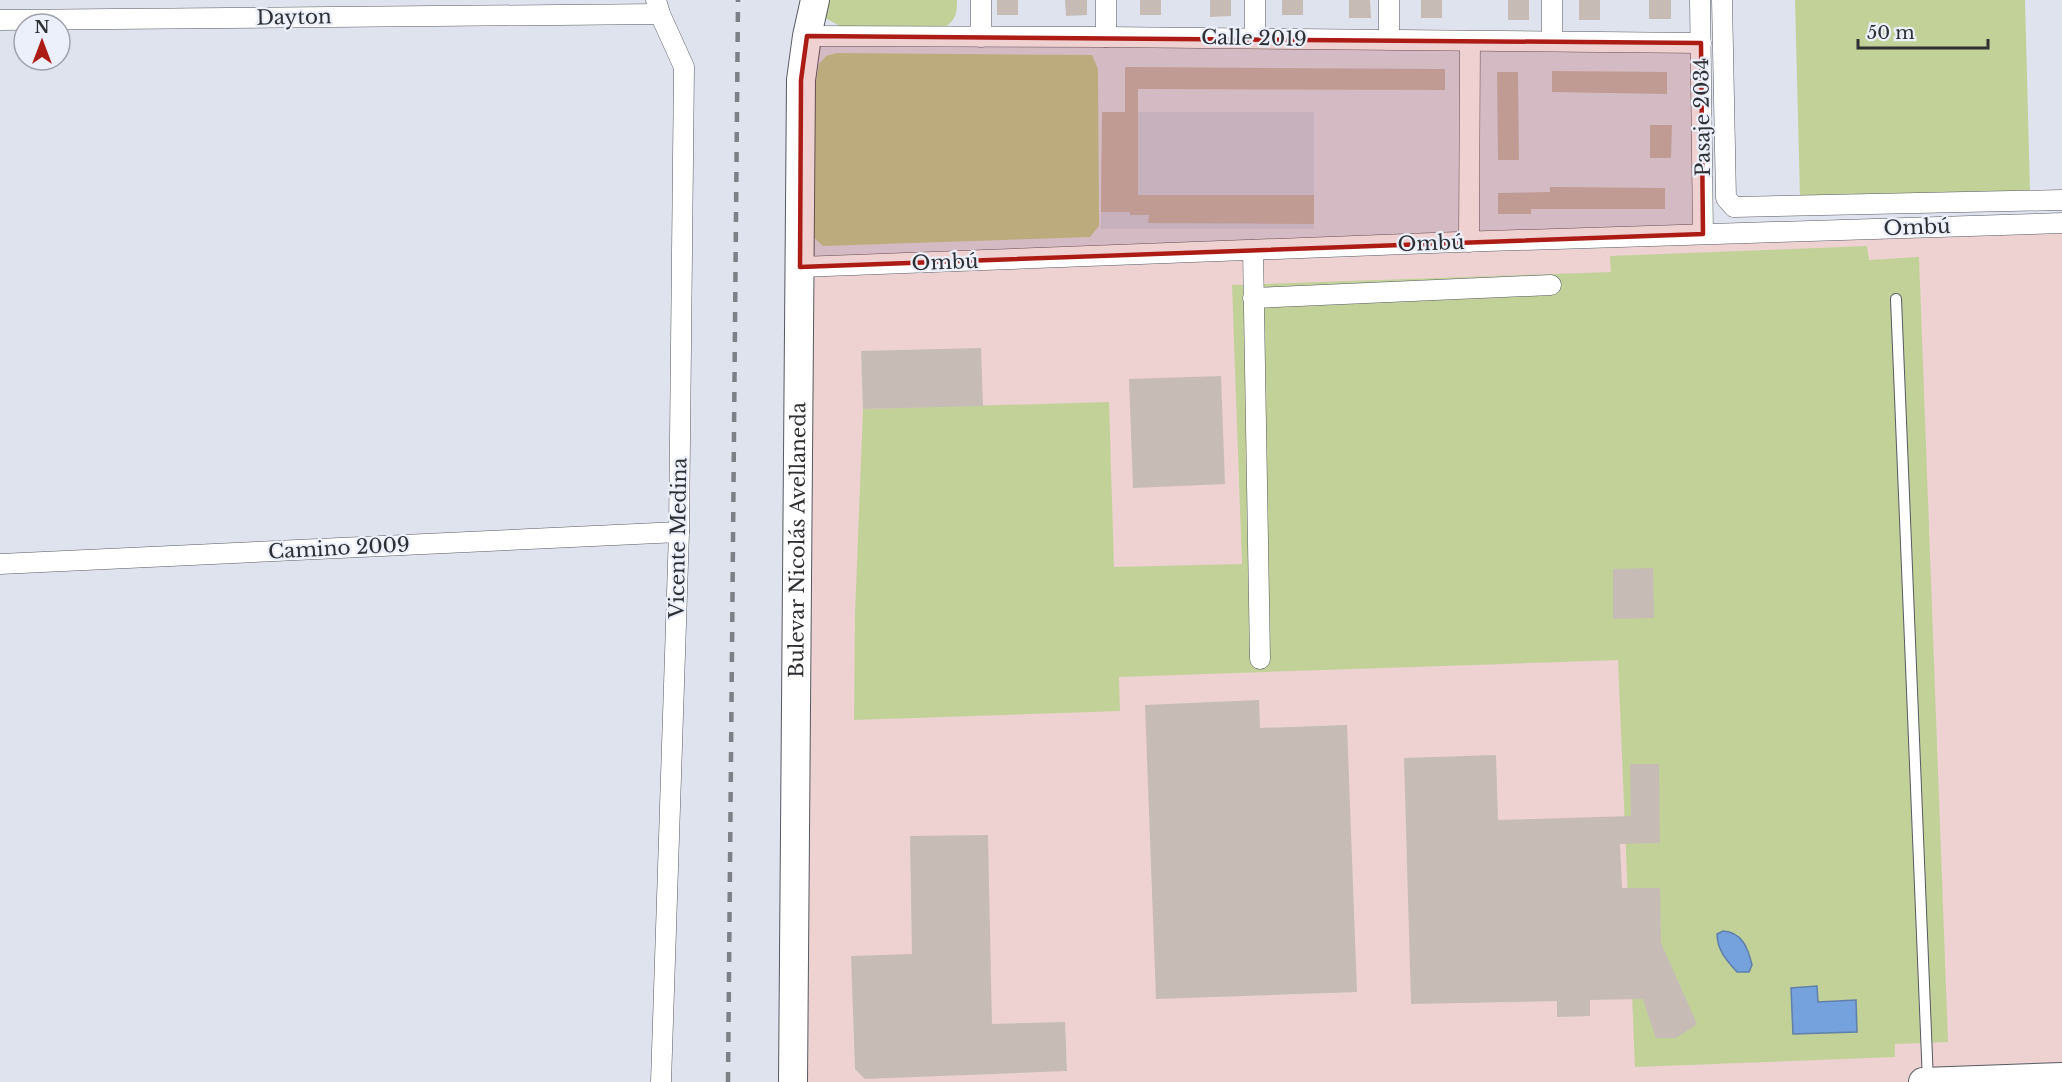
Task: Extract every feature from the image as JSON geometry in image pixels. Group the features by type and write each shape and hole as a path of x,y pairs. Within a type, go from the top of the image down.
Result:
{"main road":[{"name":"Bulevar Nicolás Avellaneda","path":"793,1082 801,81 815,0"},
{"path":"1923,1082 2062,1077"}],"street":[{"path":"981,0 981,38"},
{"path":"1106,0 1106,37"},
{"path":"1255,0 1255,38"},
{"path":"1389,0 1389,39"},
{"path":"1552,0 1552,41"},
{"name":"Pasaje 2034","path":"1700,0 1703,234"},
{"path":"1722,0 1726,198 1734,207 2062,200"},
{"name":"Dayton","path":"0,20 658,7"},
{"name":"Vicente Medina","path":"658,7 684,67 679,532 662,1082"},
{"name":"Calle 2019","path":"807,36 1701,43"},
{"path":"1469,242 1470,41"},
{"name":"Ombú","path":"800,267 2062,223"},
{"path":"1253,250 1260,659"},
{"path":"1254,298 1551,285"},
{"name":"Camino 2009","path":"0,564 679,532"}],"lane":[{"path":"1896,299 1928,1082"}],"highlighted area":[{"path":"807,36 1701,43 1703,234 800,267 801,80"}],"shaded area":[{"path":"1102,112 1314,112 1314,229 1101,229"},
{"path":"2062,223 2062,1082 793,1082 800,267"}],"green space":[{"path":"824,0 957,0 957,5 954,19 945,27 840,26 825,18"},
{"path":"1795,0 2025,0 2030,191 1800,196"},
{"path":"837,53 1092,55 1098,69 1099,226 1090,237 823,246 813,237 812,165 816,82 819,64 826,56"},
{"path":"1867,246 1869,260 1919,257 1948,1042 1895,1044 1895,1057 1635,1067 1618,660 1119,677 1120,711 854,720 855,615 863,409 1109,402 1114,567 1242,564 1232,285 1611,272 1610,256"}],"water":[{"path":"1723,931 1735,934 1743,942 1752,965 1749,972 1737,972 1723,955 1717,934"},
{"path":"1817,986 1818,1002 1856,1000 1857,1032 1793,1034 1791,988"}],"building":[{"path":"997,0 1018,0 1018,15 997,15"},
{"path":"1065,0 1087,0 1087,15 1066,16"},
{"path":"1140,0 1161,0 1161,15 1140,15"},
{"path":"1210,0 1231,0 1231,16 1210,17"},
{"path":"1282,0 1303,0 1303,15 1282,15"},
{"path":"1349,0 1370,0 1371,18 1349,18"},
{"path":"1421,0 1442,0 1442,18 1421,18"},
{"path":"1508,0 1529,0 1529,20 1508,20"},
{"path":"1579,0 1600,0 1600,20 1579,20"},
{"path":"1649,0 1671,0 1671,19 1649,19"},
{"path":"1125,67 1445,69 1445,90 1138,89 1138,195 1314,195 1314,224 1148,223 1149,215 1130,215 1130,212 1101,212 1102,112 1125,112"},
{"path":"1552,71 1667,72 1667,94 1552,92"},
{"path":"1497,72 1518,72 1519,160 1498,160"},
{"path":"1650,125 1672,125 1671,158 1650,158"},
{"path":"1550,187 1665,188 1665,209 1531,209 1531,214 1498,214 1498,193 1550,192"},
{"path":"981,348 983,406 863,409 861,351"},
{"path":"1221,376 1225,484 1133,488 1129,379"},
{"path":"1653,568 1654,618 1613,619 1613,569"},
{"path":"1259,700 1260,728 1347,725 1357,992 1156,999 1145,705"},
{"path":"1496,755 1498,820 1631,816 1630,764 1659,764 1660,843 1620,844 1622,888 1660,888 1661,943 1697,1024 1676,1038 1656,1038 1643,999 1590,1000 1590,1016 1557,1017 1557,1001 1411,1004 1404,758"},
{"path":"988,835 992,1024 1065,1022 1067,1071 865,1079 855,1069 851,956 912,954 910,836"}],"railway":[{"path":"728,1082 738,0"}]}
